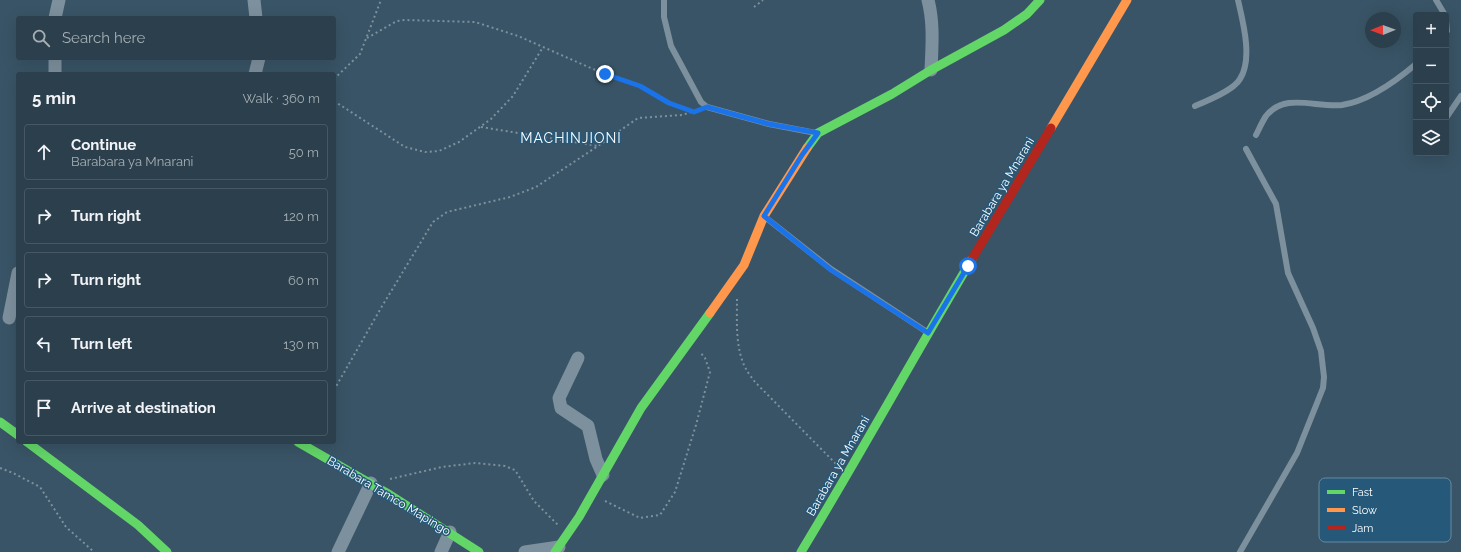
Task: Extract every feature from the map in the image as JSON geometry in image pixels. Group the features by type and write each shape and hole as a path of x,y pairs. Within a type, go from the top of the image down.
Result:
{"street":[{"path":"55,16 59,0"},
{"path":"254,0 256,16"},
{"path":"928,0 932,14 933,26 931,70"},
{"path":"525,552 557,550 592,494 641,408 744,265 764,216 802,155 818,133 892,94 931,70 1004,30 1027,14 1040,0"},
{"name":"Barabara ya Mnarani","path":"801,552 847,476 928,333 1127,0"},
{"path":"55,60 55,72"},
{"path":"256,72 258,60"},
{"path":"9,318 16,283"},
{"path":"578,358 559,398 561,408 588,426 596,460 603,475"},
{"path":"2,427 16,434"},
{"path":"30,444 138,525 166,552"},
{"name":"Barabara Tamco Mapingo","path":"302,444 371,483 450,532 478,552"},
{"path":"338,552 371,483"},
{"path":"441,552 450,532"}],"lane":[{"path":"664,0 664,17 671,46 700,102 707,107 769,124 818,133"},
{"path":"1195,106 1218,96 1240,80 1245,67 1246,42 1238,0"},
{"path":"1436,0 1443,12"},
{"path":"1256,135 1266,116 1274,108 1285,103 1341,105 1360,100 1378,91 1413,66"},
{"path":"1449,114 1461,96"},
{"path":"1240,552 1296,453 1323,388 1324,377 1321,351 1314,328 1288,274 1276,204 1246,149"},
{"path":"764,216 831,270 928,333"}],"path":[{"path":"336,77 360,54 381,0"},
{"path":"754,7 763,0"},
{"path":"367,38 397,20 475,22 518,36 593,69 640,86 669,103 694,112"},
{"path":"336,102 405,147 424,152 439,151 459,142 491,119 513,96 543,47"},
{"path":"336,387 433,222 447,212 510,197 536,187 638,118 682,115 707,107"},
{"path":"480,127 598,146"},
{"path":"737,299 737,320 740,351 746,369 755,382 847,476"},
{"path":"592,494 640,518 660,515 674,492 696,425 710,372 705,358 691,340"},
{"path":"371,483 442,467 475,463 505,466 515,470 534,501 568,533"},
{"path":"0,468 40,487 66,527 94,552"}],"traffic: fast":[{"path":"807,148 818,133 892,94 931,70 1004,30 1027,14 1040,0"},
{"path":"801,552 972,259"},
{"path":"555,552 579,517 641,408 710,313"},
{"path":"0,422 16,434"},
{"path":"30,444 138,525 167,552"},
{"path":"301,444 390,495 479,552"}],"traffic: slow":[{"path":"1051,128 1127,0"},
{"path":"710,313 744,265 764,216 807,148"}],"traffic: jam":[{"path":"972,259 1051,128"}],"district":[{"name":"MACHINJIONI","path":"571,138"}],"route":[{"path":"605,74 640,86 669,103 694,112 707,107 769,124 818,133 802,155 764,216 831,270 928,333 968,266"}]}
